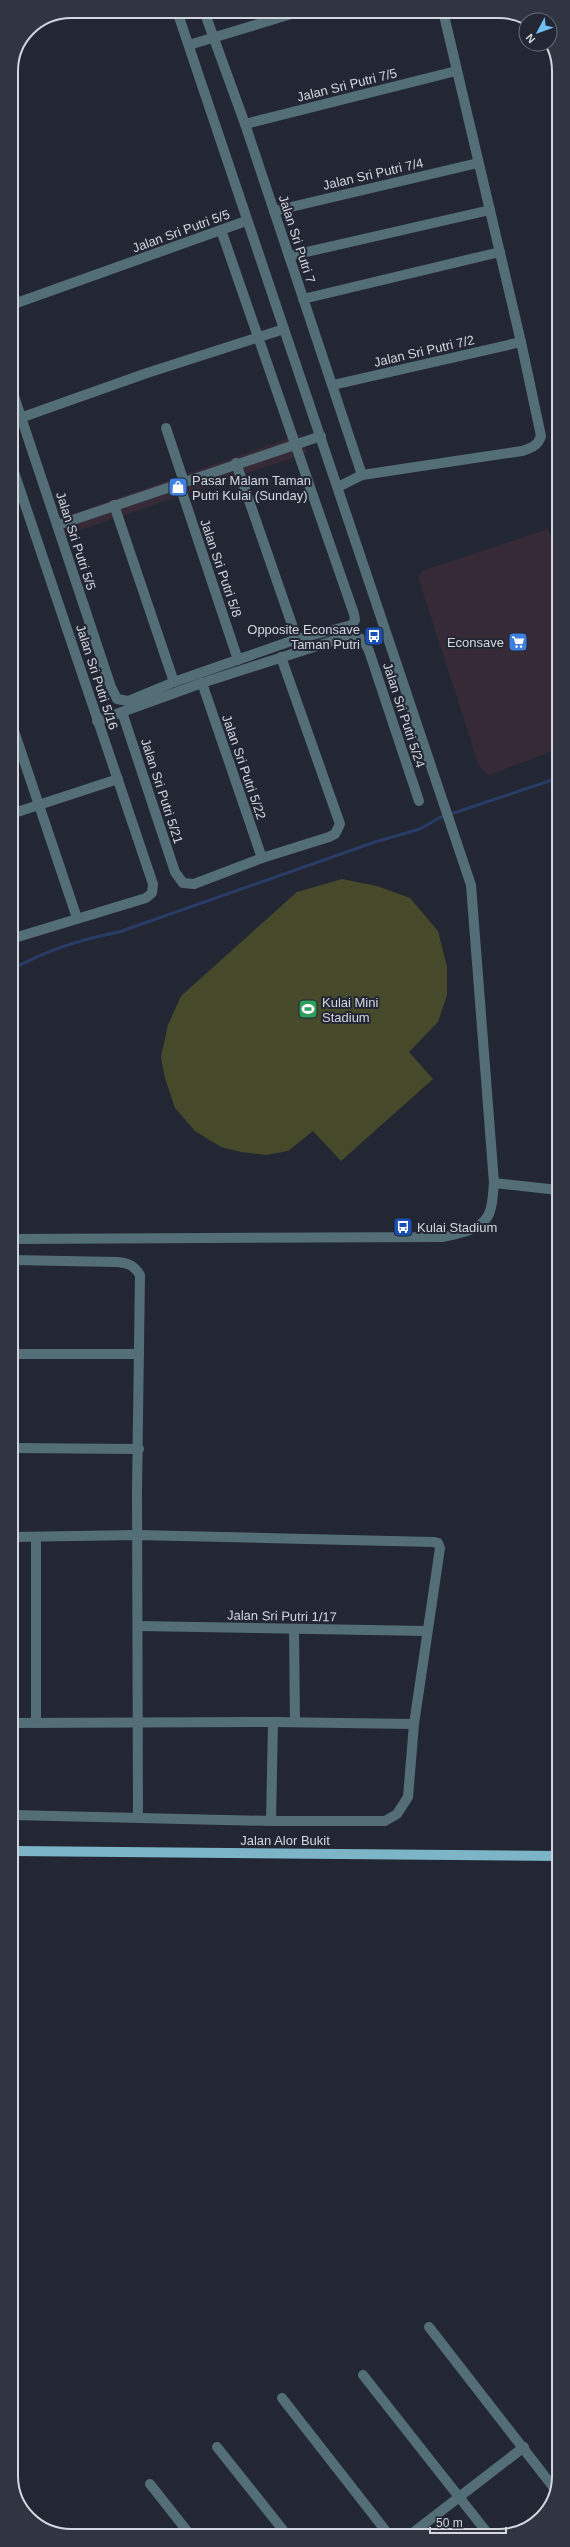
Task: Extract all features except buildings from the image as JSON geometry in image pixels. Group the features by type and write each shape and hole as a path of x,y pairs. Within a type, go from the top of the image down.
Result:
{"main road":[{"name":"Jalan Alor Bukit","path":"18,1851 552,1856"}],"street":[{"path":"18,1239 442,1237 461,1234 486,1218 490,1213 494,1183 470,884 455,833 321,436 246,221 179,18"},
{"name":"Jalan Sri Putri 7","path":"206,18 245,124 362,475"},
{"path":"189,45 278,18"},
{"path":"338,487 362,475 522,451 539,443 541,436 521,342 445,18"},
{"name":"Jalan Sri Putri 7/5","path":"245,124 456,71"},
{"name":"Jalan Sri Putri 7/4","path":"274,211 478,163"},
{"path":"289,256 490,210"},
{"name":"Jalan Sri Putri 5/5","path":"18,302 246,221"},
{"path":"97,721 121,707 174,682 297,639 352,625 355,620 260,337 221,230"},
{"path":"303,299 500,252"},
{"path":"20,418 147,373 284,329"},
{"name":"Jalan Sri Putri 7/2","path":"333,385 521,342"},
{"name":"Jalan Sri Putri 5/5","path":"18,411 58,525 111,688 121,707"},
{"name":"Jalan Sri Putri 5/8","path":"166,428 181,482 238,660"},
{"path":"58,525 236,463 321,436"},
{"path":"236,463 297,639"},
{"name":"Jalan Sri Putri 5/16","path":"18,484 97,721 152,879 152,893 146,898 77,918"},
{"path":"114,505 174,682"},
{"name":"Jalan Sri Putri 5/24","path":"281,657 348,636 363,638 419,801"},
{"path":"121,707 202,683 281,657 340,824 335,834 329,837 262,858"},
{"name":"Jalan Sri Putri 5/22","path":"202,683 262,858"},
{"name":"Jalan Sri Putri 5/21","path":"121,707 179,879 187,885 194,884 262,858"},
{"path":"18,743 77,918 18,937"},
{"path":"18,812 118,780"},
{"path":"494,1183 552,1189"},
{"path":"18,1260 116,1262 128,1264 136,1268 141,1285 137,1535 138,1817"},
{"path":"18,1354 139,1354"},
{"path":"18,1448 139,1449"},
{"path":"18,1537 137,1535 438,1543 440,1548 414,1724 408,1796 397,1814 385,1821 271,1821 18,1815"},
{"path":"36,1537 36,1723"},
{"name":"Jalan Sri Putri 1/17","path":"138,1626 294,1630 427,1631"},
{"path":"294,1630 296,1722"},
{"path":"271,1821 273,1722"},
{"path":"18,1723 296,1722 414,1724"},
{"path":"429,2327 551,2484"},
{"path":"363,2375 484,2529"},
{"path":"282,2398 384,2529"},
{"path":"217,2447 282,2529"},
{"path":"418,2529 524,2448"},
{"path":"150,2484 185,2529"}],"shaded area":[{"name":"Pasar Malam Taman Putri Kulai (Sunday)","path":"301,434 307,453 57,538 52,521"},
{"path":"548,529 552,540 552,751 489,775 479,766 418,577 422,571"}],"green space":[{"name":"Kulai Mini Stadium","path":"342,879 377,886 410,898 438,931 447,967 447,995 438,1022 409,1052 433,1079 341,1161 313,1131 288,1151 266,1155 241,1152 221,1147 195,1131 175,1108 165,1078 161,1057 168,1025 181,996 297,892"}],"waterway":[{"path":"18,966 36,957 63,947 91,938 119,932 375,842 420,829 439,818 552,780"}],"place":[{"name":"Pasar Malam Taman Putri Kulai (Sunday)","path":"178,487"},
{"name":"Opposite Econsave Taman Putri","path":"374,636"},
{"name":"Econsave","path":"518,642"},
{"name":"Kulai Mini Stadium","path":"308,1009"},
{"name":"Kulai Stadium","path":"403,1227"}]}
